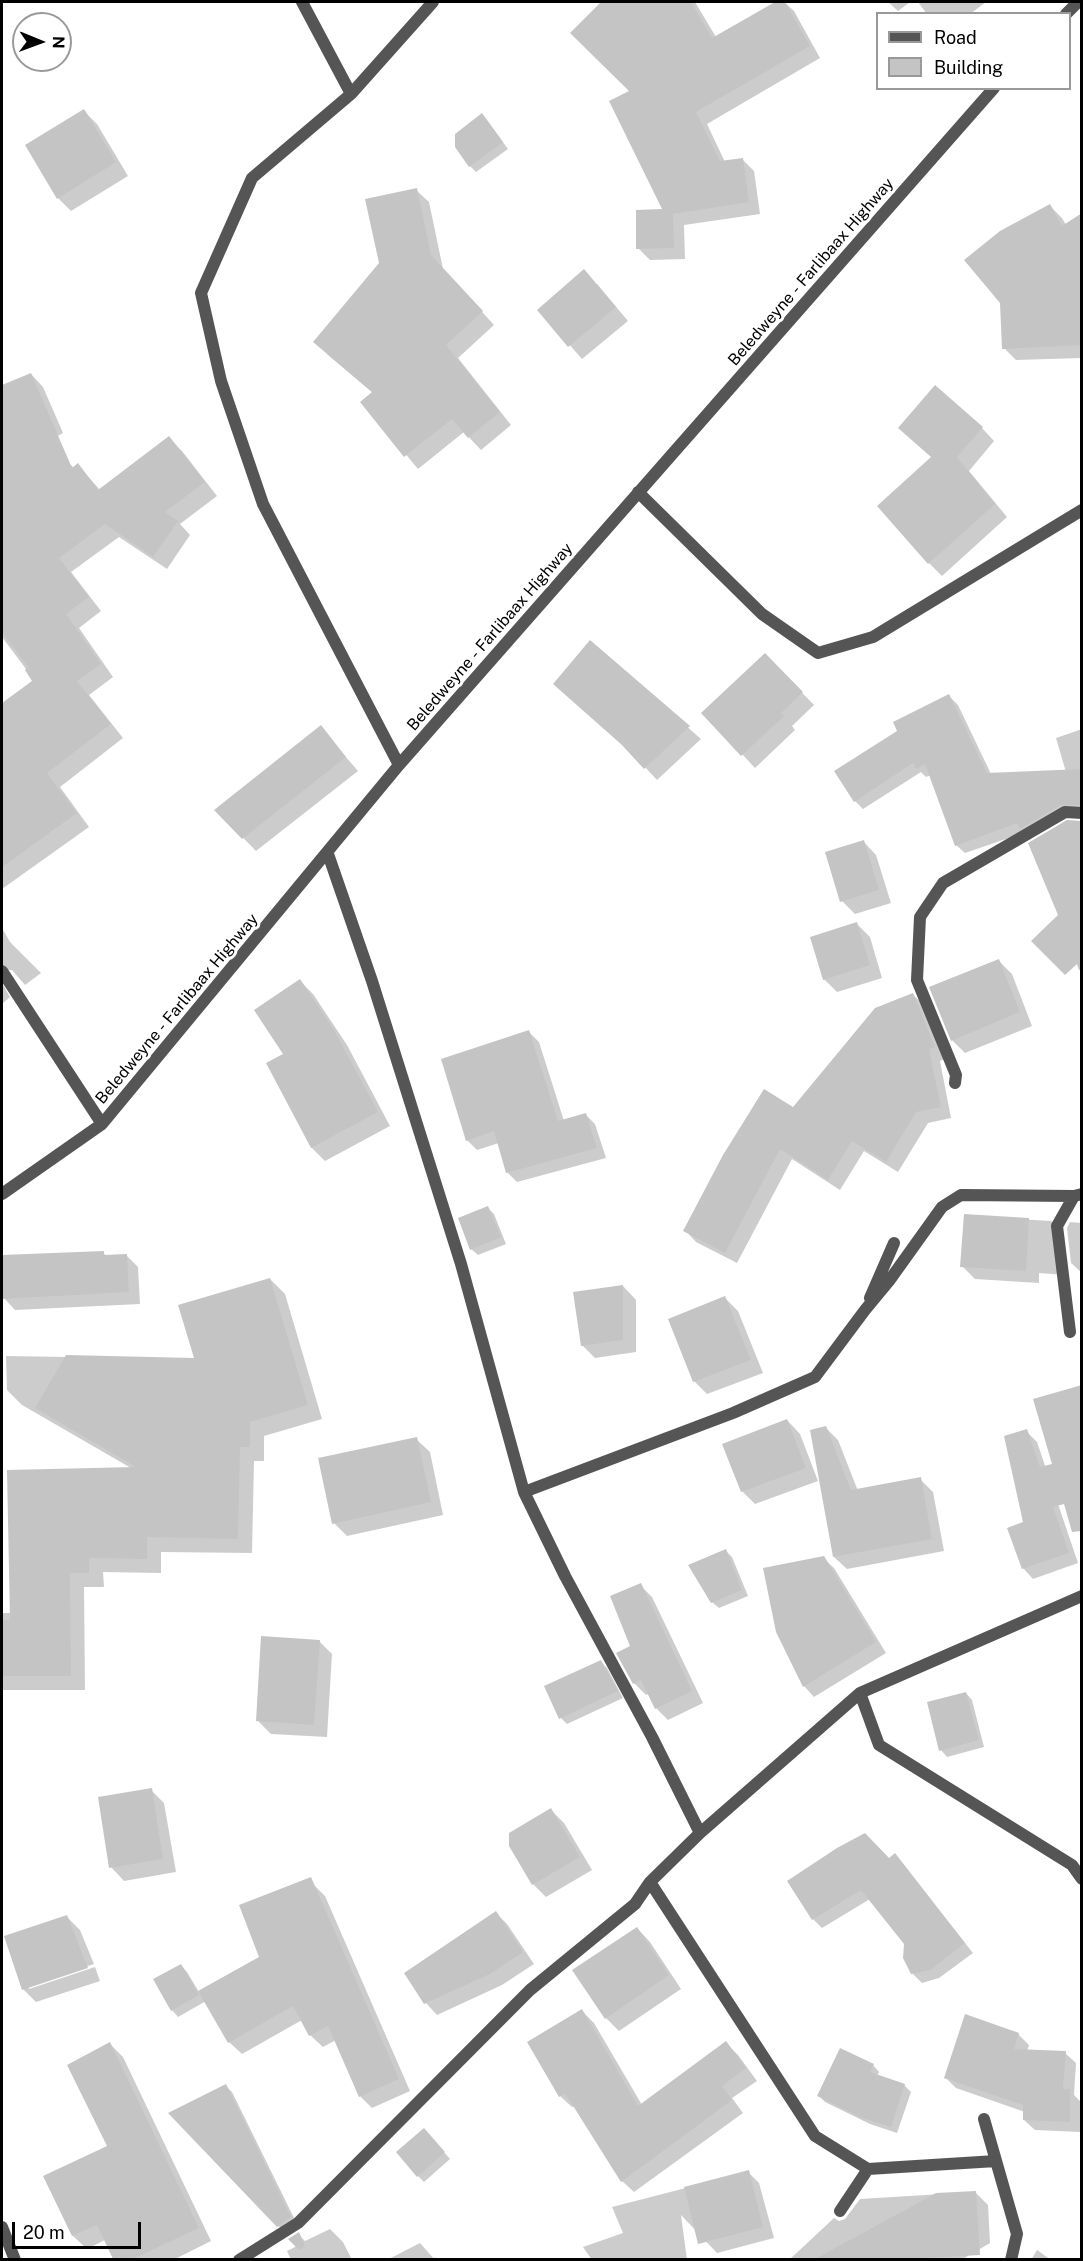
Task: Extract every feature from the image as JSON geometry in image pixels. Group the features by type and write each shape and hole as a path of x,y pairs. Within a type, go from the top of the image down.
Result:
{"street":[{"path":"302,2 351,94"},
{"path":"399,765 263,504 221,381 201,293 252,178 351,94 433,2"},
{"name":"Beledweyne - Farlibaax Highway","path":"2,1194 102,1124 328,854 354,817 992,90"},
{"path":"638,492 762,614 818,653 873,637 1082,510"},
{"path":"955,1083 956,1075 917,980 920,917 943,883 1065,812 1082,813"},
{"path":"328,854 372,981 461,1264 524,1492 565,1576 652,1737 700,1833"},
{"path":"2,971 102,1124"},
{"path":"524,1492 733,1413 815,1377 889,1281 942,1207 961,1196 1078,1195"},
{"path":"1070,1332 1057,1226 1078,1195"},
{"path":"865,1310 894,1243"},
{"path":"239,2259 298,2223 530,1990 635,1904 650,1882 700,1833 860,1693 1082,1596"},
{"path":"860,1693 879,1745 1072,1865 1082,1879"},
{"path":"650,1882 815,2136 868,2169 996,2161"},
{"path":"984,2119 1017,2234 1011,2259"},
{"path":"840,2211 868,2169"},
{"path":"2,2227 15,2259"}],"building":[{"path":"601,2 691,2 712,38 775,2 785,2 810,46 696,112 720,161 743,158 749,202 673,214 674,248 636,249 636,210 662,209 609,101 629,91 570,33"},
{"path":"84,109 116,162 57,199 25,145"},
{"path":"482,113 503,142 469,167 455,147 455,134"},
{"path":"417,188 431,255 483,311 446,345 500,412 468,438 452,419 404,457 360,402 372,392 313,342 379,263 365,199"},
{"path":"1050,204 1062,226 1082,213 1082,345 1002,349 1000,303 964,260 1000,231"},
{"path":"584,269 616,307 568,347 537,310"},
{"path":"31,373 72,468 78,463 98,490 169,436 205,482 165,512 178,521 153,557 105,524 59,558 89,597 66,614 101,664 77,681 111,724 47,773 77,813 2,867 2,703 32,681 25,670 28,667 2,632 2,385"},
{"path":"935,385 983,427 957,457 995,504 928,564 877,506 931,457 898,428"},
{"path":"590,640 690,726 644,769 622,745 553,684"},
{"path":"765,653 803,692 781,713 784,716 741,756 701,713"},
{"path":"949,694 987,773 1082,769 1082,805 1061,805 1020,829 1017,823 955,846 925,764 916,769 913,763 854,802 834,771 897,731 893,722"},
{"path":"321,725 346,757 242,839 214,810"},
{"path":"1067,820 1082,821 1082,969 1079,970 1077,964 1065,975 1031,941 1058,915 1028,843"},
{"path":"864,840 879,890 840,902 825,852"},
{"path":"857,922 870,965 823,980 810,937"},
{"path":"999,959 1020,1012 951,1041 929,987"},
{"path":"300,979 334,1030 378,1112 311,1148 266,1063 283,1054 254,1010"},
{"path":"913,993 935,1047 929,1049 941,1107 916,1112 886,1162 852,1141 828,1180 780,1149 725,1253 683,1231 723,1155 764,1089 793,1107 875,1008"},
{"path":"529,1030 558,1121 586,1113 597,1148 506,1173 494,1131 466,1141 441,1059"},
{"path":"488,1206 501,1237 470,1250 458,1218"},
{"path":"964,1214 1029,1218 1026,1271 960,1267"},
{"path":"104,1251 104,1255 127,1254 129,1292 2,1299 2,1255"},
{"path":"270,1278 308,1405 250,1422 250,1447 240,1447 238,1539 147,1537 147,1559 89,1558 89,1573 70,1573 71,1676 2,1676 2,1620 10,1620 7,1470 136,1467 35,1408 66,1355 194,1358 178,1305"},
{"path":"623,1285 623,1340 581,1346 573,1292"},
{"path":"725,1296 751,1360 693,1382 668,1319"},
{"path":"1082,1385 1082,1531 1072,1532 1064,1504 1053,1507 1069,1553 1022,1569 1007,1528 1023,1522 1004,1436 1027,1429 1040,1467 1052,1464 1033,1399"},
{"path":"787,1419 806,1468 741,1492 722,1444"},
{"path":"826,1426 851,1490 921,1477 932,1539 833,1557 810,1430"},
{"path":"417,1437 431,1502 332,1524 318,1458"},
{"path":"726,1549 742,1590 711,1603 688,1565"},
{"path":"824,1556 876,1642 803,1687 776,1632 763,1568"},
{"path":"641,1583 692,1691 655,1709 641,1680 633,1684 616,1653 630,1646 610,1596"},
{"path":"261,1636 320,1640 314,1725 256,1721"},
{"path":"601,1660 618,1691 559,1719 544,1686"},
{"path":"966,1692 979,1740 939,1751 927,1702"},
{"path":"152,1788 163,1859 109,1868 98,1797"},
{"path":"551,1808 580,1857 532,1885 509,1846 509,1833"},
{"path":"865,1833 889,1858 895,1853 965,1943 930,1970 911,1974 903,1958 904,1944 861,1890 812,1920 787,1881 837,1848"},
{"path":"311,1877 399,2079 359,2097 328,2026 309,2036 293,2006 228,2043 198,1991 259,1957 239,1905"},
{"path":"496,1911 523,1952 490,1974 424,2004 404,1973"},
{"path":"67,1915 88,1968 22,1990 4,1936"},
{"path":"637,1927 669,1975 605,2019 572,1970"},
{"path":"181,1964 199,1995 171,2011 153,1979"},
{"path":"582,2009 638,2106 726,2041 746,2068 722,2086 732,2100 621,2182 565,2093 559,2097 527,2042"},
{"path":"965,2014 1019,2033 1014,2049 1066,2051 1063,2089 1070,2089 1070,2122 1023,2120 1023,2105 944,2078"},
{"path":"110,2042 199,2228 133,2259 113,2259 97,2225 72,2236 43,2176 107,2146 67,2065"},
{"path":"840,2048 874,2064 870,2072 905,2084 891,2127 862,2118 817,2096"},
{"path":"226,2084 291,2217 277,2227 168,2113"},
{"path":"424,2128 445,2152 417,2177 396,2152"},
{"path":"749,2170 763,2227 698,2244 684,2187"},
{"path":"976,2191 980,2255 906,2259 815,2259 936,2193"},
{"path":"299,2232 305,2246 299,2250 288,2239"}]}
